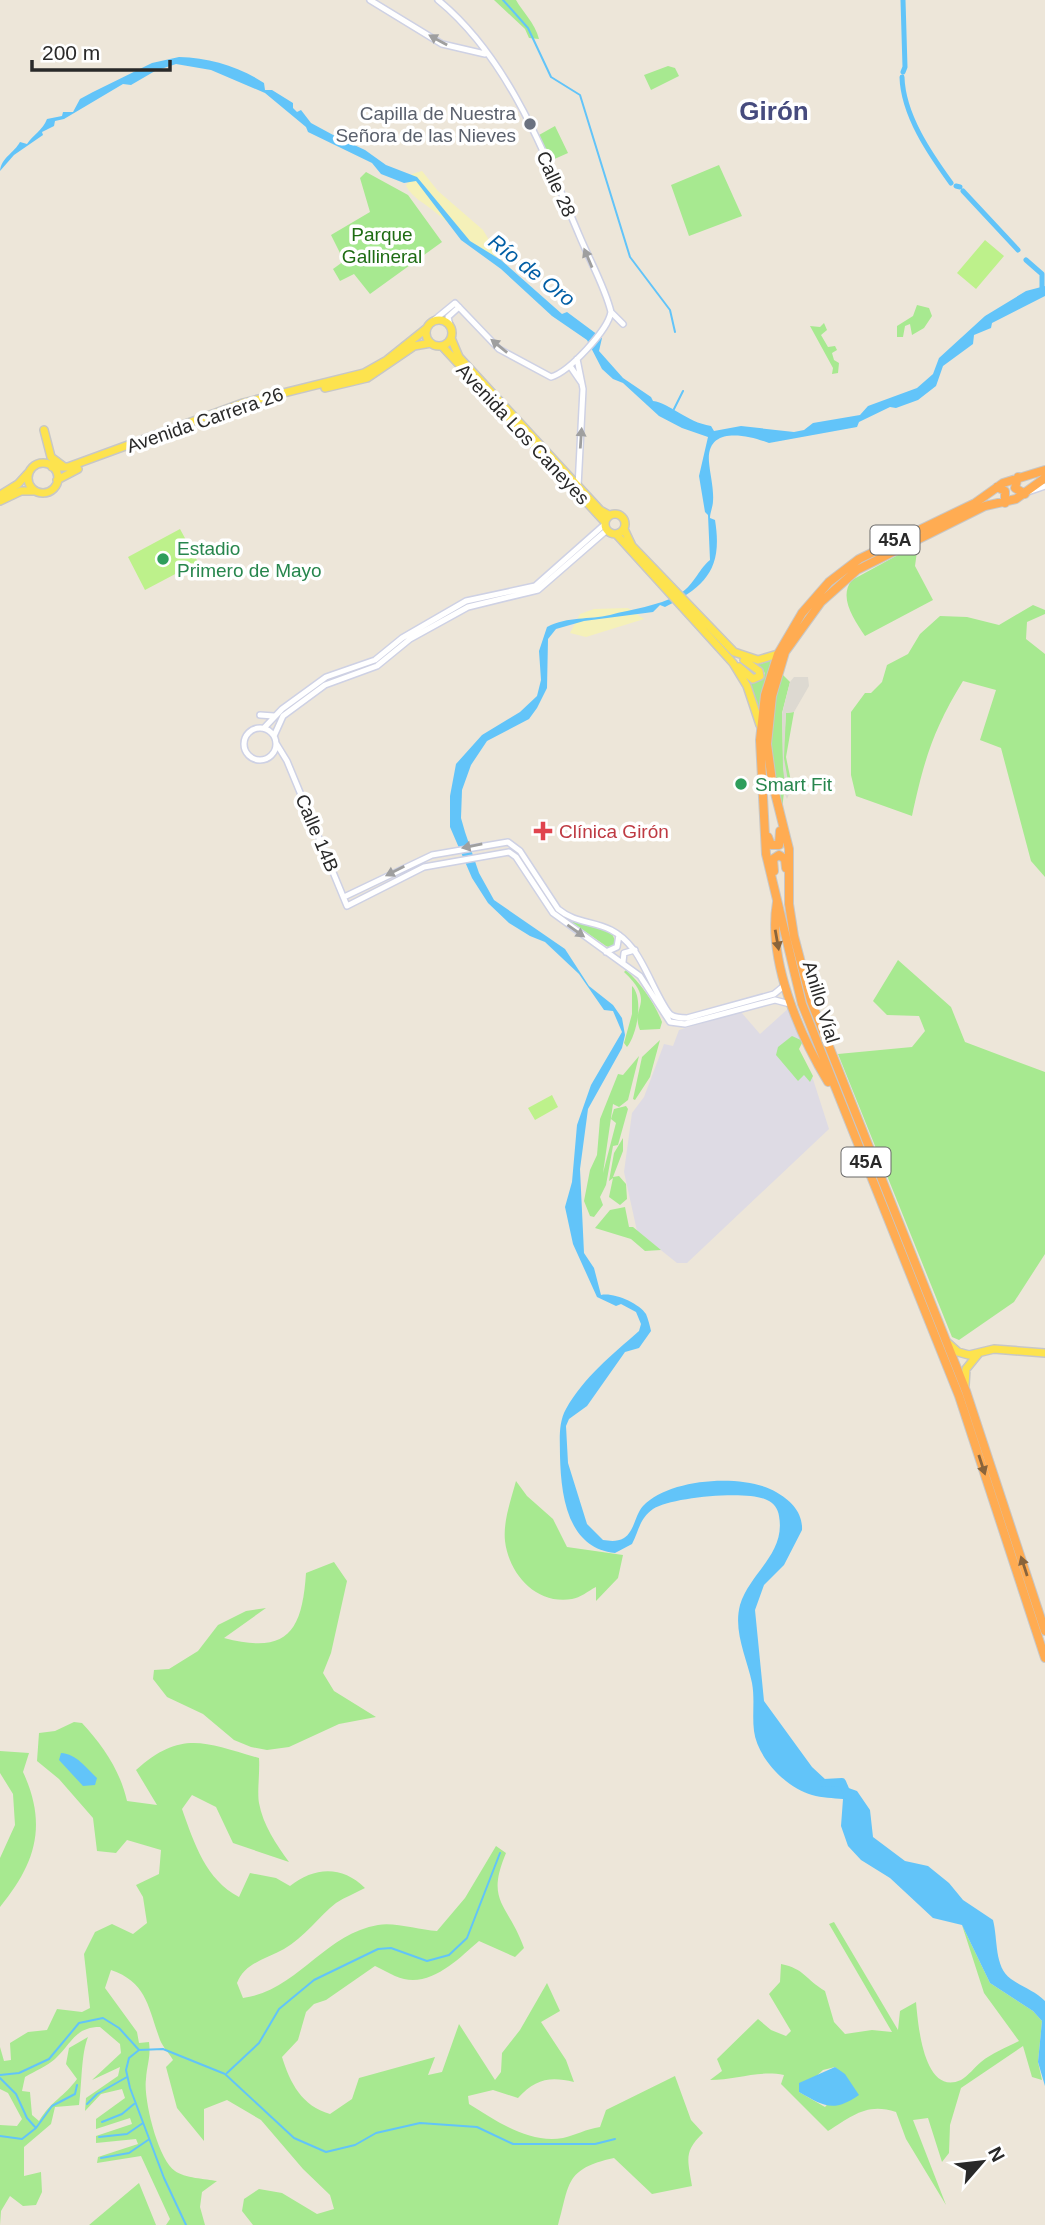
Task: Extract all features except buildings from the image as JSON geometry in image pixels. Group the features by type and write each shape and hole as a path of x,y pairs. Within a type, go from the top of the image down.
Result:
{"highway":[{"name":"Anillo Víal","path":"1044,471 1018,477 997,487 975,503 888,544 843,569 809,605 778,654 765,695 760,726 766,854 802,1004 959,1396 1045,1658"},
{"name":"Anillo Víal","path":"1044,471 1026,493 1005,503 985,506 863,566 836,587 812,613 785,652 772,696 767,744 777,804 789,849 796,947 818,1021 966,1391 1045,1631"},
{"path":"1018,477 1014,488 1026,493"},
{"path":"997,487 1007,494 1005,503"},
{"path":"763,806 769,842 775,846 781,842 777,804"},
{"path":"790,888 785,859 779,855 773,861 777,893 775,936 786,984 798,1024 817,1064 842,1101"}],"main road":[{"path":"443,321 450,325 451,338 442,346 431,343 427,337 430,324 443,321"},
{"name":"Avenida Carrera 26","path":"52,467 68,467 243,403 359,375 387,360 430,324"},
{"name":"Avenida Los Caneyes","path":"451,338 458,357 600,510 606,523"},
{"name":"Avenida Carrera 26","path":"57,480 73,470 245,408 367,378 414,346 431,343"},
{"name":"Avenida Los Caneyes","path":"442,346 606,523"},
{"path":"44,430 51,457 68,467"},
{"path":"0,495 18,484 38,464 52,467 57,480 49,492 21,491 0,501"},
{"path":"29,473 29,484 36,491"},
{"path":"665,586 632,546 624,529 623,517 606,523 733,663 747,686 760,726"},
{"path":"616,534 624,529"},
{"path":"682,604 759,671 760,676 754,679 733,663"},
{"path":"734,652 758,660 778,654"},
{"path":"947,1342 963,1354 1000,1349 1045,1353"},
{"path":"966,1391 966,1369 980,1352"}],"street":[{"path":"370,0 442,44 485,54"},
{"name":"Calle 28","path":"438,0 458,17 514,96 549,166 611,312"},
{"path":"457,305 499,348 541,374 551,377 579,357 607,323 611,312 623,324"},
{"path":"430,324 457,305"},
{"path":"450,325 448,317 457,305"},
{"path":"578,487 583,389 579,357"},
{"path":"570,366 583,389"},
{"path":"1026,493 1045,486"},
{"path":"606,523 538,590 468,607 410,639 377,666 325,684 283,716 271,755 264,759 254,758 245,747 248,734 264,728 276,715 326,677 375,660 402,638 466,601 535,586 606,523"},
{"path":"260,715 276,715"},
{"path":"264,728 275,739"},
{"name":"Calle 14B","path":"275,739 287,761 347,906 415,871 451,860 509,852 516,857 553,913 606,952"},
{"path":"271,755 287,761"},
{"path":"344,897 412,862 449,850 508,842 516,846 548,897 563,913 604,925 618,933 635,950 666,1009 680,1018 774,994 786,984"},
{"path":"606,952 617,947 618,933"},
{"path":"624,964 624,953 635,950"},
{"path":"606,952 645,983 662,1015 674,1024 685,1024 775,1000 792,1004"}],"shaded area":[{"path":"794,677 808,677 809,686 794,712 786,713 784,758 790,792 787,799 784,792 782,714 790,682"},
{"path":"790,1007 801,1036 796,1048 812,1076 829,1129 687,1263 677,1263 637,1231 624,1172 632,1113 644,1097 664,1044 673,1046 679,1030 741,1012 760,1034"}],"green space":[{"path":"494,0 516,0 539,39 529,38 525,29"},
{"path":"668,66 675,68 679,76 651,90 644,75"},
{"path":"555,126 568,153 550,161 539,135"},
{"path":"719,165 742,216 689,236 671,185"},
{"name":"Parque Gallineral","path":"366,172 408,195 442,242 370,294 354,274 340,281 333,269 344,261 331,235 370,212 360,178"},
{"path":"985,240 1004,256 976,289 957,273"},
{"path":"917,305 929,308 932,316 924,328 912,335 910,324 905,326 903,337 897,337 897,326 913,316"},
{"path":"824,323 827,330 821,335 828,347 835,346 837,350 832,353 834,360 839,363 838,373 832,374 833,368 810,326 820,327"},
{"name":"Estadio Primero de Mayo","path":"180,529 198,562 145,590 128,557"},
{"path":"918,544 915,566 933,600 865,636 847,601 848,587 852,580"},
{"path":"1033,605 1045,610 1045,614 1027,622 1026,639 1045,654 1045,877 1031,861 1001,748 980,740 996,690 963,681 931,746 912,816 856,796 851,775 851,712 865,693 871,693 882,682 887,665 908,654 920,634 940,616 967,617 999,625"},
{"path":"771,660 759,714 753,691 740,669 755,683 765,674 763,669 749,661 761,664"},
{"path":"782,674 790,682 782,713 783,757 786,713 794,712 786,757 792,786 788,790 783,758 787,792 784,792 782,810 771,759 771,724"},
{"path":"570,921 611,931 616,943 611,948 606,946"},
{"path":"898,960 951,1007 965,1042 1045,1072 1045,1254 1014,1302 959,1340 952,1337 838,1054 912,1047 925,1031 919,1016 887,1015 873,1001"},
{"path":"626,970 651,1001 662,1022 660,1029 640,1030 638,1015 641,998 634,982 624,972"},
{"path":"632,986 638,999 638,1016 634,1034 627,1047 624,1043 632,1014"},
{"path":"792,1036 803,1041 799,1049 813,1076 810,1082 804,1075 798,1081 776,1055 778,1047"},
{"path":"660,1040 650,1077 635,1100 633,1099 642,1057"},
{"path":"639,1056 628,1100 619,1107 613,1104 603,1173 616,1123 611,1119 614,1109 626,1106 628,1109 618,1145 613,1146 606,1185 600,1197 603,1205 594,1217 590,1216 584,1201 590,1170 597,1155 600,1119 618,1074 623,1075"},
{"path":"552,1095 558,1107 535,1120 528,1108"},
{"path":"623,1138 623,1151 613,1177 619,1176 626,1184 627,1199 620,1205 609,1197 613,1178 609,1181 614,1153"},
{"path":"625,1207 629,1227 633,1227 661,1250 645,1251 631,1239 595,1228 610,1210"},
{"path":"516,1481 527,1496 553,1519 567,1547 623,1555 618,1578 596,1601 596,1587 581,1596 559,1600 536,1592 518,1575 505,1541 505,1526"},
{"path":"334,1562 347,1581 331,1653 323,1673 334,1691 376,1717 339,1724 289,1747 267,1750 234,1740 203,1714 167,1697 153,1679 154,1670 169,1669 198,1651 218,1625 246,1611 266,1608 224,1638 262,1643 276,1641 287,1634 295,1625 300,1611 306,1573"},
{"path":"74,1722 82,1723 104,1750 120,1779 127,1801 157,1805 136,1770 152,1757 181,1744 208,1744 259,1758 258,1798 261,1811 271,1834 289,1862 233,1843 216,1807 192,1795 182,1809 210,1871 228,1890 239,1897 250,1873 276,1878 290,1886 318,1872 337,1872 347,1875 365,1888 336,1903 291,1944 245,1970 237,1983 243,1998 279,1985 342,1939 359,1930 385,1924 437,1931 465,1898 496,1846 506,1853 500,1870 498,1893 524,1948 515,1957 479,1941 441,1971 419,1980 407,1980 375,1966 326,2000 314,2004 306,2012 298,2040 282,2057 298,2092 312,2105 330,2114 352,2099 359,2078 435,2057 428,2075 442,2072 459,2024 495,2080 501,2072 502,2053 520,2030 547,1983 560,2011 541,2022 566,2060 574,2082 558,2079 543,2081 518,2098 493,2090 468,2096 469,2104 513,2130 538,2138 563,2138 600,2127 606,2110 675,2076 691,2120 703,2133 692,2146 688,2157 692,2186 652,2194 614,2158 598,2162 577,2173 568,2189 558,2225 253,2225 242,2211 244,2199 259,2189 282,2193 317,2214 334,2209 330,2195 303,2169 261,2120 227,2100 204,2109 204,2141 177,2108 166,2067 173,2060 160,2040 144,1996 132,1981 111,1970 105,1988 137,2032 139,2043 149,2042 147,2100 163,2155 169,2165 179,2173 217,2181 202,2192 200,2207 205,2225 166,2225 170,2219 141,2156 97,2163 98,2157 138,2144 136,2139 96,2143 96,2136 132,2124 130,2118 96,2129 96,2119 125,2098 122,2089 101,2094 85,2111 86,2098 118,2076 120,2067 92,2080 121,2053 120,2044 100,2027 79,2033 55,2059 25,2077 22,2091 30,2092 32,2115 39,2121 77,2079 66,2064 69,2048 88,2037 79,2105 55,2107 51,2124 24,2147 24,2176 41,2172 42,2192 36,2205 23,2206 10,2196 1,2211 0,2225 0,2125 17,2126 22,2119 8,2093 0,2089 0,2047 4,2061 11,2060 10,2043 28,2032 47,2030 57,2009 82,2012 90,2008 84,1954 95,1932 112,1924 133,1934 147,1923 143,1897 136,1885 159,1874 161,1850 127,1840 116,1853 97,1851 93,1818 59,1779 37,1761 39,1733 55,1731"},
{"path":"0,1751 29,1753 23,1772 31,1792 36,1827 29,1860 0,1907 0,1858 15,1825 13,1794 0,1773"},
{"path":"834,1922 898,2030 900,2011 916,2002 925,2055 938,2078 948,2082 961,2080 985,2059 1019,2041 984,1993 962,1925 990,1983 1033,2011 1042,2021 1038,2062 1042,2080 1032,2077 1023,2046 961,2088 950,2125 949,2153 942,2162 928,2118 913,2120 946,2205 906,2139 896,2112 877,2109 860,2112 828,2131 781,2084 784,2075 765,2074 710,2080 722,2071 717,2059 758,2019 771,2030 786,2036 791,2031 769,1994 780,1982 781,1964 800,1972 825,1991 834,2022 845,2034 872,2030 892,2032 829,1924","holes":["835,2067 848,2081 825,2107 799,2092 823,2070"]},
{"path":"139,2183 156,2225 89,2225"}],"sand":[{"path":"422,171 438,191 483,230 498,255 493,260 409,190 406,186 412,174"},
{"path":"628,608 644,619 586,637 570,633 580,614 594,609"}],"water":[{"path":"179,57 213,61 244,72 264,83 265,90 272,90 293,103 293,108 297,112 301,110 311,123 365,150 386,165 417,177 470,241 501,260 562,314 567,312 602,338 599,351 623,378 653,401 666,405 694,421 711,426 714,431 741,426 794,432 804,430 813,423 860,415 868,406 917,388 933,374 939,358 985,316 1026,291 1045,286 1045,296 974,335 973,344 943,366 936,386 918,400 896,408 890,407 859,422 857,427 769,443 740,436 721,438 714,442 709,462 713,496 710,518 715,520 717,537 714,564 708,574 691,591 665,607 660,605 653,612 584,621 556,629 548,639 547,688 537,708 529,719 487,741 471,765 462,790 461,818 479,873 494,900 565,949 589,986 613,1005 622,1018 625,1035 622,1048 588,1109 580,1169 584,1253 594,1268 601,1295 619,1297 638,1306 646,1314 651,1331 639,1348 625,1352 587,1406 569,1419 566,1426 568,1463 587,1524 603,1540 621,1539 630,1532 643,1506 655,1497 670,1489 707,1481 745,1482 762,1486 781,1495 795,1507 802,1530 784,1565 764,1585 755,1610 764,1701 812,1767 826,1780 857,1791 870,1810 873,1837 905,1861 928,1866 949,1883 963,1900 993,1920 999,1960 1006,1974 1045,2001 1045,2086 1038,2062 1042,2021 1033,2011 990,1983 962,1925 933,1918 890,1878 861,1860 848,1846 841,1826 843,1799 812,1795 792,1786 774,1770 756,1741 753,1689 739,1635 738,1615 745,1593 777,1541 780,1529 775,1506 757,1497 727,1495 692,1498 662,1505 645,1517 632,1544 615,1553 599,1549 586,1541 577,1530 565,1503 560,1456 563,1414 581,1387 639,1331 641,1324 636,1312 597,1297 573,1244 565,1207 572,1182 577,1125 591,1085 622,1032 613,1011 604,1010 579,974 545,942 509,923 488,903 472,878 450,827 450,796 456,764 482,735 520,712 537,696 541,680 539,651 547,627 571,620 610,615 670,599 688,587 710,560 708,515 705,512 699,476 708,437 659,416 623,383 613,379 602,369 587,340 552,316 501,269 461,240 416,181 404,183 381,174 372,163 308,132 306,127 265,93 211,70 176,64 155,71 131,85 123,84 64,119 55,121 54,126 42,132 43,135 14,155 0,171 20,142 27,144 47,119 62,116 63,112 73,112 80,99 152,63"},
{"path":"61,1753 72,1756 85,1766 97,1778 95,1785 83,1786 59,1760"},
{"path":"835,2067 845,2074 859,2095 835,2106 822,2104 799,2092 799,2083"}],"waterway":[{"path":"503,0 528,28 551,77 580,95 630,257 670,310 675,332"},
{"path":"903,0 903,72"},
{"path":"902,77 912,120 951,183"},
{"path":"956,186 960,187"},
{"path":"963,191 1018,250"},
{"path":"1026,260 1042,274 1042,293"},
{"path":"674,409 683,391"},
{"path":"824,1783 842,1782 848,1796"},
{"path":"227,2073 259,2043 279,2009 314,1980 378,1949 391,1948 427,1961 449,1955 467,1938 500,1853"},
{"path":"0,2075 19,2073 49,2059 79,2023 103,2018 119,2028 139,2050 129,2058 126,2070 130,2088 164,2178 186,2225"},
{"path":"139,2050 163,2049 225,2074 294,2138 326,2152 355,2145 376,2133 420,2123 477,2127 513,2144 595,2144 615,2139"},
{"path":"87,2104 97,2094 127,2077"},
{"path":"0,2078 16,2094 27,2118 36,2128 22,2139 0,2136"},
{"path":"36,2128 52,2106 75,2094 77,2085"},
{"path":"102,2122 122,2114 134,2104"},
{"path":"99,2137 127,2134 143,2123"},
{"path":"101,2158 129,2153 148,2140"}],"place":[{"name":"Capilla de Nuestra Señora de las Nieves","path":"530,124"},
{"name":"Estadio Primero de Mayo","path":"163,559"},
{"name":"Smart Fit","path":"741,784"},
{"name":"Clínica Girón","path":"543,831"}],"district":[{"name":"Girón","path":"774,111"}],"water label":[{"name":"Río de Oro","path":"532,270"}]}
